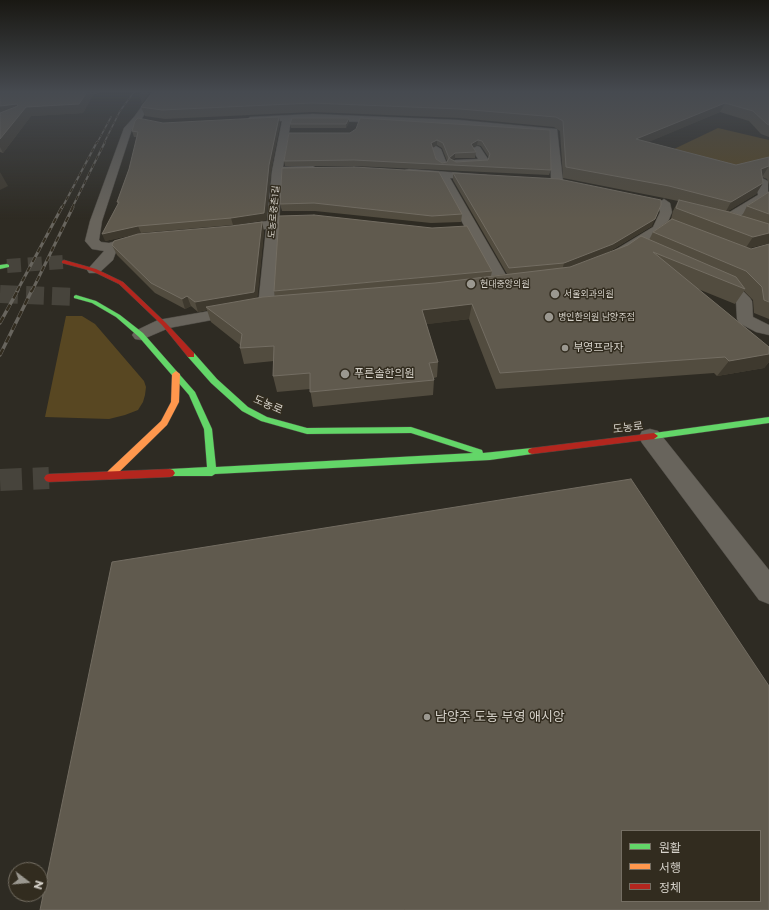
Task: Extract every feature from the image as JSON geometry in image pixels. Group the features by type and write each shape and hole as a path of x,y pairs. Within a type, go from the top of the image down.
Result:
{"street":[{"path":"126,134 96,221 92,241 97,246 110,247 149,237"},
{"name":"도농로중촌1길","path":"164,324 274,305 273,221 277,171 289,134"},
{"path":"544,180 561,181 554,134"},
{"path":"436,149 438,170 502,282"},
{"path":"399,172 438,170 484,162 477,149"},
{"path":"277,171 323,169"},
{"path":"438,170 493,178"},
{"path":"727,219 766,197 762,181"},
{"path":"608,258 659,229 668,226 666,204"},
{"path":"713,216 741,224"},
{"path":"219,231 287,217"},
{"path":"454,228 470,227"},
{"path":"634,244 648,250"},
{"path":"94,270 108,257 111,251 110,247"},
{"name":"도농로","path":"64,262 94,270 121,283 164,324 214,381 245,409 264,419 307,431 411,430 490,456"},
{"path":"704,275 732,288 744,301 745,319 769,330"},
{"path":"487,284 518,280"},
{"path":"76,297 94,302 118,316 141,335 192,394 208,430 212,472"},
{"path":"141,335 164,324"},
{"path":"110,474 164,423 175,402 176,374"},
{"name":"도농로","path":"49,478 110,474 212,472 490,456 650,437 769,420"},
{"path":"650,437 769,591"}],"shaded area":[{"path":"704,134 745,134 769,140 769,163 756,171 674,149"},
{"path":"66,316 82,316 95,324 144,381 146,387 145,395 138,410 109,419 45,417"}],"building":[{"path":"137,134 275,134 269,165 264,213 231,218 138,226 102,234 119,202 117,202 129,169"},
{"path":"289,134 550,134 551,170 354,160 284,161","holes":["437,140 443,143 449,158 447,162 442,163 436,159 431,143","478,140 482,141 490,154 488,160 456,162 449,158 455,153 476,152 471,144"]},
{"path":"564,134 647,134 636,139 736,165 769,157 769,166 761,169 763,183 731,202 669,186 566,167"},
{"path":"354,167 439,172 462,214 432,216 314,203 280,204 282,168"},
{"path":"453,173 559,179 661,200 661,205 655,219 613,244 564,263 509,268"},
{"path":"769,192 769,214 747,206"},
{"path":"679,200 729,212 769,224 769,233 753,237 676,208"},
{"path":"314,215 432,228 467,226 492,271 274,291 279,216"},
{"path":"672,219 751,249 769,244 769,302 764,300 762,287 746,271 653,232"},
{"path":"262,222 254,292 195,302 187,296 182,299 151,283 112,245 114,241 138,234"},
{"path":"641,236 736,277 745,289 653,252 769,347 769,354 729,361 725,357 500,373 472,304 422,310 438,362 429,363 434,380 310,392 310,373 273,376 274,346 240,348 242,334 206,307 263,297 435,283 570,267 628,245"},
{"name":"남양주 도농 부영 애시앙","path":"631,479 769,686 769,910 40,910 42,902 48,902 48,871 112,562"}],"tunnel":[{"path":"7,266 64,262"},
{"path":"0,294 76,297"},
{"path":"0,480 49,478"}],"railway":[{"path":"97,143 102,134"},
{"path":"104,143 108,134"},
{"path":"62,208 97,142"},
{"path":"72,208 105,142"},
{"path":"17,291 62,207"},
{"path":"32,291 73,207"},
{"path":"0,323 18,290"},
{"path":"0,355 32,290"}],"traffic: fast":[{"path":"0,267 7,266"},
{"path":"76,297 94,302 118,316 141,335 192,394 208,429 212,472"},
{"path":"191,355 214,381 245,409 264,419 307,431 411,430 479,452"},
{"path":"654,436 769,420"},
{"path":"170,473 490,456 532,451"}],"traffic: slow":[{"path":"111,474 164,423 175,402 176,374"}],"traffic: jam":[{"path":"64,262 94,270 121,283 164,324 191,355"},
{"path":"532,451 654,436"},
{"path":"49,478 170,473"}],"place":[{"name":"현대중앙의원","path":"471,284"},
{"name":"서울외과의원","path":"555,294"},
{"name":"병인한의원 남양주점","path":"549,317"},
{"name":"부영프라자","path":"565,348"},
{"name":"푸른솔한의원","path":"345,374"},
{"name":"남양주 도농 부영 애시앙","path":"427,717"}]}
